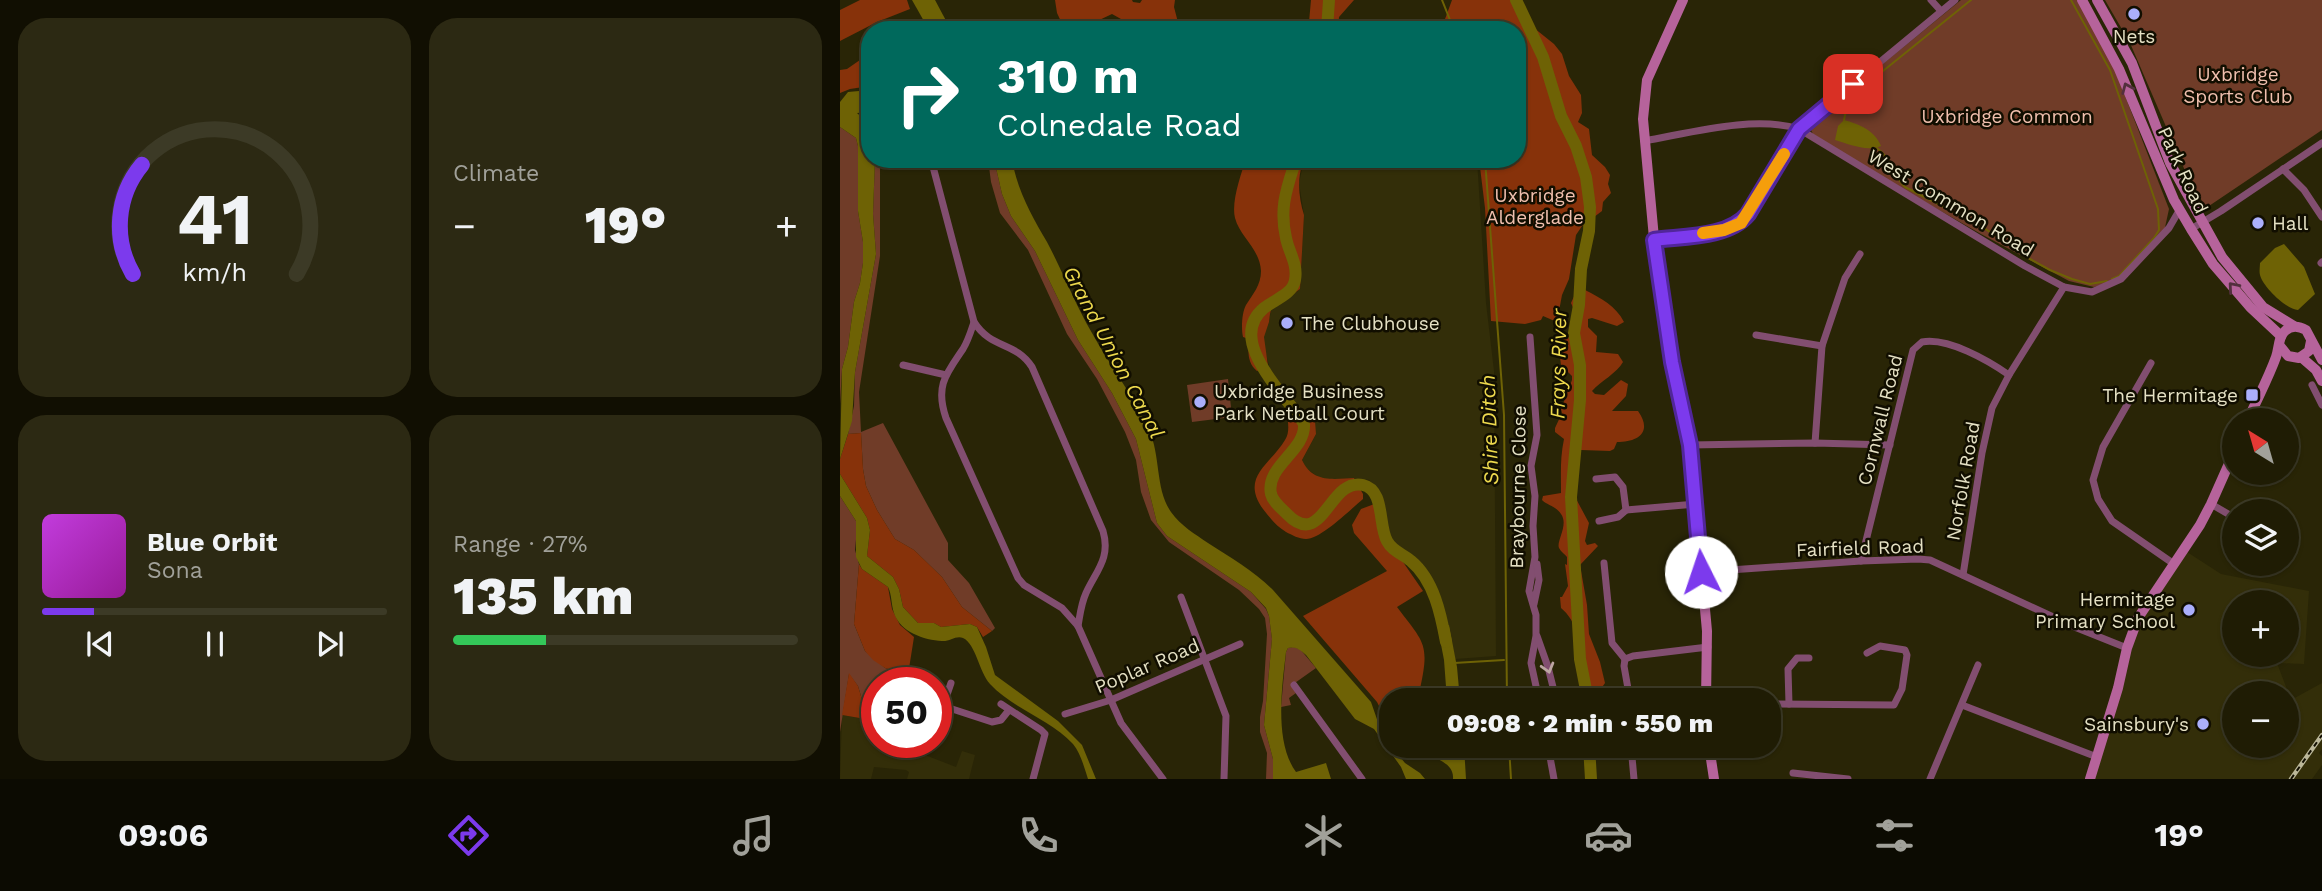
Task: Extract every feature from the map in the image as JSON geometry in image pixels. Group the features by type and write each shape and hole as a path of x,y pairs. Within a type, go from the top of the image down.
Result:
{"main road":[{"path":"1683,0 1647,80 1643,119 1654,240 1672,362 1690,445 1708,647 1706,688"},
{"name":"Park Road","path":"2082,0 2119,69 2179,209 2213,264 2280,341"},
{"name":"Park Road","path":"2096,0 2132,63 2170,163 2222,257 2263,307 2294,327"},
{"path":"2253,408 2287,329 2294,327 2306,330 2322,360"},
{"path":"2280,341 2284,353 2290,357 2301,357 2309,351 2311,341"},
{"path":"2269,374 2290,357"},
{"path":"2301,357 2316,370 2317,383"},
{"path":"2090,779 2138,618 2211,504 2222,479"},
{"path":"1711,758 1714,779"}],"street":[{"path":"1931,0 1941,11"},
{"path":"1654,240 1724,230 1741,223 1799,129 1955,0"},
{"path":"1644,141 1697,131 1763,124 1781,124 1799,129"},
{"name":"West Common Road","path":"1799,129 2064,287 2092,292 2122,279 2170,225"},
{"path":"2179,209 2170,225 2190,227 2202,223 2322,143"},
{"path":"933,168 974,322 988,339 1016,350 1032,367 1103,531 1105,558 1082,601 1078,626"},
{"path":"2283,169 2304,190 2322,216"},
{"path":"1815,443 1822,346 1845,278 1860,254"},
{"name":"Norfolk Road","path":"1963,575 1982,453 1992,408 2009,375 2064,287"},
{"path":"974,322 965,345 946,375 941,396 943,410 1016,575 1024,584 1062,608 1078,626 1126,731 1163,779"},
{"path":"1756,335 1822,346"},
{"name":"Braybourne Close","path":"1530,337 1537,435 1531,466 1535,496 1535,557 1539,580 1534,607 1536,636"},
{"name":"Cornwall Road","path":"1861,561 1913,350 1922,342 1928,341 1967,351 1982,356 2009,375"},
{"path":"2151,363 2103,447 2092,480 2098,499 2112,521 2174,564"},
{"path":"902,365 946,375"},
{"path":"2317,383 2322,405"},
{"path":"1690,445 1890,445"},
{"path":"1596,479 1615,477 1623,487 1626,510"},
{"path":"1599,520 1618,517 1626,510 1696,504"},
{"path":"2211,504 2222,510"},
{"name":"Fairfield Road","path":"1701,572 1861,561 1930,560 2077,628 2127,648"},
{"path":"1604,563 1612,643 1625,659 1628,688"},
{"path":"1181,597 1226,716 1224,779"},
{"path":"1536,636 1531,663 1536,688"},
{"path":"1536,636 1553,688"},
{"name":"Poplar Road","path":"1065,715 1111,700 1240,644"},
{"path":"1781,704 1895,705 1902,688 1908,655 1905,650 1880,646 1867,653"},
{"path":"1625,659 1708,647"},
{"path":"1789,704 1788,669 1797,658 1809,658"},
{"path":"1930,779 1978,665"},
{"path":"1294,685 1362,779"},
{"path":"1001,704 1045,734 1033,779"},
{"path":"1962,705 2097,757"},
{"path":"952,709 992,722 1002,720 1009,710"},
{"path":"1550,758 1553,779"},
{"path":"1632,758 1634,779"},
{"path":"1793,773 1848,779"}],"shaded area":[{"path":"912,0 935,0 946,21 924,21"},
{"path":"861,91 861,113 857,113 861,117 861,168 875,168 873,214 876,254 855,372 852,421 840,459 842,369 863,263 858,211 858,146 856,138 840,127 840,102 848,92"},
{"path":"1844,120 1870,132 1881,146 1864,148 1835,140 1838,126"},
{"path":"996,168 1014,168 1026,202 1080,311 1143,417 1153,440 1162,493 1171,512 1188,529 1266,583 1371,702 1379,725 1379,736 1374,729 1355,719 1306,655 1298,649 1288,648 1281,714 1289,760 1296,772 1326,763 1331,779 1273,779 1273,759 1264,725 1272,639 1266,608 1251,592 1167,536 1157,523 1136,439 1112,393 1078,340 1035,251 1011,216"},
{"path":"1302,168 1478,168 1486,303 1494,371 1496,656 1455,659 1449,626 1440,605 1418,566 1390,539 1381,496 1369,480 1322,480 1306,468 1302,460 1316,434 1312,418 1308,418 1272,376 1264,347 1264,333 1271,310 1300,289 1304,215 1299,183"},
{"path":"2284,244 2304,267 2315,294 2298,310 2287,306 2276,297 2260,275 2260,263 2275,248"},
{"path":"840,474 867,518 870,530 867,556 893,577 903,607 918,623 934,623 941,627 970,624 977,627 995,675 1058,721 1082,745 1096,779 1088,779 1078,752 1064,735 1009,700 990,684 967,641 960,637 945,641 928,639 913,634 901,625 894,613 888,587 862,569 856,557 856,521 840,496"},
{"path":"2184,550 2222,576 2309,591 2304,664 2299,664 2299,590 2222,590 2222,667 2279,667 2284,681 2222,681 2222,758 2299,758 2299,696 2322,683 2322,749 2319,753 2322,756 2322,765 2312,779 2091,779 2138,618"},
{"path":"1449,625 1459,688 1446,688 1438,629"},
{"path":"842,715 861,718 861,758 933,758 956,767 962,751 975,755 969,779 907,779 909,772 906,770 874,767 871,779 840,779"},
{"path":"1395,758 1401,758 1425,779 1406,779"},
{"path":"1435,758 1465,758 1466,779 1453,779 1451,770"}],"green space":[{"path":"860,0 907,0 910,9 880,21 861,21 861,30 840,41 840,10"},
{"path":"1055,0 1132,0 1140,3 1142,0 1175,0 1178,21 1121,21 1112,14 1097,21 1061,21"},
{"path":"1311,0 1354,0 1339,17 1339,21 1309,21"},
{"name":"Uxbridge Alderglade","path":"1452,0 1511,0 1534,28 1562,54 1569,76 1581,95 1582,113 1578,122 1589,129 1592,155 1610,175 1608,184 1611,193 1603,202 1602,211 1582,226 1576,235 1569,279 1562,295 1557,322 1543,316 1541,320 1525,324 1491,321 1480,168 1526,168 1526,21 1444,21"},
{"name":"Uxbridge Common","path":"1961,0 2078,0 2115,70 2169,209 2164,232 2121,279 2094,287 2069,281 1869,170 1813,134 1810,128 1813,121"},
{"name":"Uxbridge Sports Club","path":"2105,0 2322,0 2322,130 2206,208 2186,173 2130,43"},
{"path":"861,59 861,87 840,93 840,70 847,69"},
{"path":"840,127 856,138 858,146 858,211 863,263 842,369 840,404"},
{"path":"875,168 880,168 880,256 859,392 861,432 883,423 948,543 948,560 969,583 995,628 992,631 962,607 942,577 914,550 895,539 866,486 861,433 848,434 854,406 855,372 876,254 873,214"},
{"path":"989,168 996,168 1011,216 1035,251 1078,340 1112,393 1136,439 1157,523 1167,536 1251,592 1266,609 1272,639 1264,725 1273,759 1273,779 1266,779 1267,753 1260,732 1267,634 1265,618 1239,590 1169,542 1151,520 1141,492 1136,460 1125,432 1097,379 1067,334 1028,250 1000,213"},
{"path":"1243,168 1302,168 1300,196 1304,215 1300,289 1271,310 1264,337 1268,366 1257,371 1250,361 1249,339 1243,337 1242,325 1245,308 1258,285 1261,271 1257,256 1235,218 1237,188"},
{"path":"1585,290 1602,299 1624,322 1617,326 1588,319 1588,327 1597,336 1596,352 1618,354 1623,362 1592,391 1604,395 1621,380 1628,384 1626,396 1612,411 1638,411 1644,425 1637,438 1617,442 1610,451 1581,450 1574,474 1574,495 1589,523 1585,541 1587,545 1595,543 1598,546 1580,565 1589,634 1605,683 1602,688 1586,688 1583,683 1582,656 1577,633 1571,619 1561,608 1560,597 1568,586 1565,564 1567,565 1567,557 1559,545 1563,518 1557,510 1542,500 1543,496 1561,493 1564,439 1555,432 1555,428 1572,376 1561,365 1557,335 1559,331 1570,338 1576,333 1575,312 1571,303 1576,292"},
{"path":"1228,379 1232,417 1192,422 1187,385"},
{"path":"1291,412 1315,421 1316,434 1302,460 1306,467 1324,478 1354,478 1363,494 1363,499 1336,523 1320,534 1306,539 1282,530 1276,524 1263,509 1255,488 1260,472 1287,437 1287,414"},
{"path":"861,433 866,486 877,510 895,539 914,550 942,577 962,607 992,631 983,637 977,627 970,624 941,627 934,623 918,623 903,607 893,577 867,556 870,530 867,518 840,474 840,459 848,434"},
{"path":"840,496 856,521 857,529 855,550 859,564 854,624 865,651 884,667 861,667 861,696 858,686 849,674 840,732"},
{"path":"1381,503 1381,537 1423,591 1397,607 1422,644 1424,662 1420,688 1379,688 1379,706 1303,616 1387,571 1354,533 1352,525 1361,509"},
{"path":"859,564 888,587 892,609 900,625 914,637 909,667 884,667 873,660 865,651 854,624"},
{"path":"1293,647 1300,649 1316,668 1292,685 1296,693 1289,698 1291,705 1281,707 1286,652"},
{"path":"849,673 861,696 861,718 842,715"}],"waterway":[{"path":"1328,21 1329,0"},
{"name":"Shire Ditch","path":"1442,0 1450,21"},
{"name":"Frays River","path":"1516,0 1526,21"},
{"path":"1844,120 1848,100 1852,96 1971,0"},
{"path":"2071,0 2110,70 2158,209 2159,230 2154,238 2119,276 2112,279"},
{"name":"Frays River","path":"1526,21 1543,57 1561,116 1576,146 1586,177 1590,207 1574,333 1580,365 1580,400 1571,497 1580,659 1586,688"},
{"path":"1877,148 1905,187 1981,226 2050,270 2090,284 2107,281"},
{"path":"1293,168 1283,217 1295,269 1294,285 1264,308 1254,321 1251,336 1263,369 1304,424 1299,442 1274,475 1271,494 1287,514 1299,523 1309,524 1318,519 1342,491 1351,485 1370,488 1378,501 1387,541 1419,569 1431,588 1446,642"},
{"name":"Shire Ditch","path":"1486,168 1504,415 1507,688"},
{"path":"1454,663 1504,660"},
{"name":"Shire Ditch","path":"1510,758 1511,779"},
{"name":"Frays River","path":"1590,758 1591,779"}],"railway":[{"path":"2291,779 2322,735"}],"slow traffic":[{"path":"1703,233 1724,230 1741,223 1784,154"}],"place":[{"name":"Nets","path":"2134,14"},
{"name":"Hall","path":"2258,223"},
{"name":"The Clubhouse","path":"1287,323"},
{"name":"The Hermitage","path":"2252,395"},
{"name":"Uxbridge Business Park Netball Court","path":"1200,402"},
{"name":"Hermitage Primary School","path":"2189,610"},
{"name":"Sainsbury's","path":"2203,724"}],"route":[{"path":"1701,572 1690,445 1672,362 1654,240 1724,230 1741,223 1799,129 1853,84"}],"water label":[{"name":"Grand Union Canal","path":"1114,352"}]}
